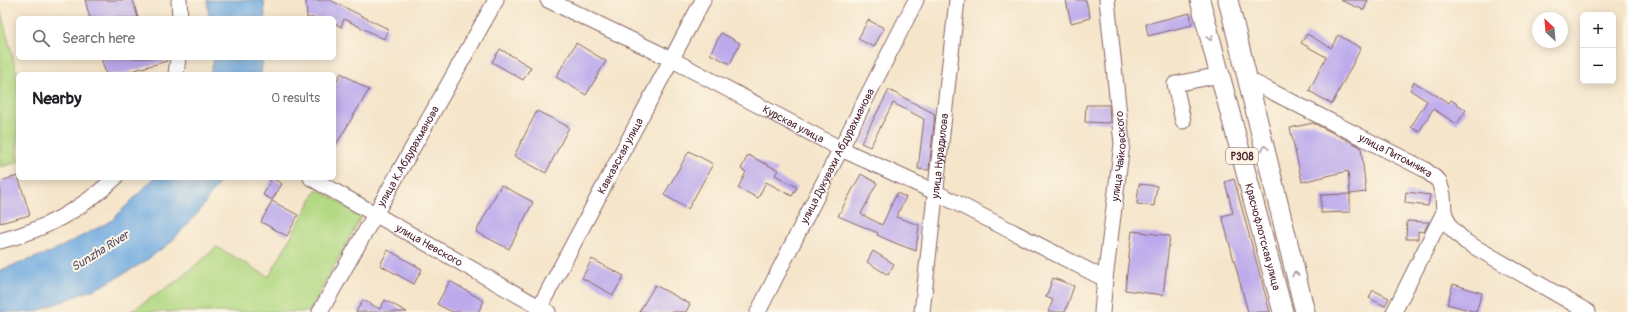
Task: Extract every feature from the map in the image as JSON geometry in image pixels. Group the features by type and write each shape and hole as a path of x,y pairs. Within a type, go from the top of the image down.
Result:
{"main road":[{"name":"Краснофлотская улица","path":"1200,0 1283,312"},
{"name":"Краснофлотская улица","path":"1228,0 1249,80 1305,312"}],"street":[{"path":"179,0 180,16"},
{"name":"улица К.Абдурахманова","path":"320,312 496,0"},
{"name":"Курская улица","path":"548,0 671,59 840,148 935,192 1105,279"},
{"name":"Кавказская улица","path":"542,310 671,59 703,0"},
{"name":"улица Дукувахи Абдурахманова","path":"758,312 916,0"},
{"name":"улица Нурадилова","path":"922,312 957,0"},
{"name":"улица Чайковского","path":"1102,312 1122,144 1107,0"},
{"path":"176,72 178,60"},
{"path":"1183,121 1175,84 1220,75"},
{"name":"улица Питомника","path":"1249,80 1424,170 1439,181 1443,195 1444,212 1450,227 1466,242 1588,312"},
{"path":"0,242 18,237 48,225 72,212 96,196 113,180"},
{"name":"улица Невского","path":"315,180 542,310"},
{"path":"1394,312 1444,212"}],"green space":[{"path":"0,9 17,72 16,163 0,167"},
{"path":"317,189 362,215 309,312 130,312 178,280 217,247 269,277"}],"water":[{"path":"207,0 264,0 265,16 209,16"},
{"path":"214,60 263,60 261,72 210,72"},
{"name":"Sunzha River","path":"152,180 221,180 199,212 170,243 141,264 102,286 35,312 0,312 0,270 51,252 111,221"}],"building":[{"path":"85,0 133,0 137,16 89,16"},
{"path":"306,0 330,0 388,29 384,39 344,19 341,27 336,24 336,16 307,16"},
{"path":"1066,0 1086,0 1090,18 1071,23"},
{"path":"1340,0 1368,0 1364,10"},
{"path":"1190,13 1192,25 1148,36 1146,24"},
{"path":"868,20 884,28 874,47 858,39"},
{"path":"721,33 740,43 730,64 710,54"},
{"path":"1307,34 1331,48 1338,35 1361,48 1332,104 1309,91 1326,57 1301,43"},
{"path":"576,43 606,61 586,95 556,77"},
{"path":"500,49 531,67 523,80 492,62"},
{"path":"102,60 167,60 128,72 105,72"},
{"path":"341,73 369,90 336,145 336,82"},
{"path":"1414,82 1449,103 1451,100 1466,110 1457,124 1433,109 1419,132 1411,127 1427,101 1410,90"},
{"path":"889,90 935,114 929,170 918,169 924,119 893,103 870,147 861,143"},
{"path":"1086,105 1109,105 1110,123 1085,122"},
{"path":"537,111 569,127 546,173 514,156"},
{"path":"1313,123 1361,147 1366,192 1350,194 1348,171 1302,182 1290,128"},
{"path":"689,151 713,164 688,209 664,195"},
{"path":"748,155 778,170 775,175 797,187 792,196 766,182 758,198 738,188 746,172 741,169"},
{"path":"861,174 877,183 861,214 882,225 897,193 906,197 896,217 919,225 916,251 877,235 878,233 838,216"},
{"path":"16,177 16,180 19,180 30,215 0,223 0,181"},
{"path":"1234,179 1270,312 1248,312 1222,216 1233,213 1225,182"},
{"path":"271,180 275,180 282,184 272,200 263,195"},
{"path":"1139,184 1157,186 1154,206 1137,204"},
{"path":"501,185 533,202 509,249 476,232"},
{"path":"1406,192 1430,195 1428,206 1405,203"},
{"path":"1350,194 1350,212 1321,213 1321,195"},
{"path":"272,201 298,215 287,236 261,222"},
{"path":"1407,221 1429,222 1424,232 1418,231 1418,239 1406,239"},
{"path":"1132,231 1170,236 1163,295 1125,290"},
{"path":"388,250 422,269 414,284 380,265"},
{"path":"873,251 894,264 888,275 867,262"},
{"path":"592,259 624,276 613,295 582,278"},
{"path":"1053,278 1074,286 1065,312 1048,312 1053,300 1046,297"},
{"path":"450,281 484,301 478,312 452,312 437,304"},
{"path":"1453,284 1482,293 1476,312 1447,304"},
{"path":"655,285 690,304 686,312 639,312"},
{"path":"1373,290 1389,298 1385,306 1369,298"},
{"path":"363,300 380,309 385,300 407,312 356,312"}]}
